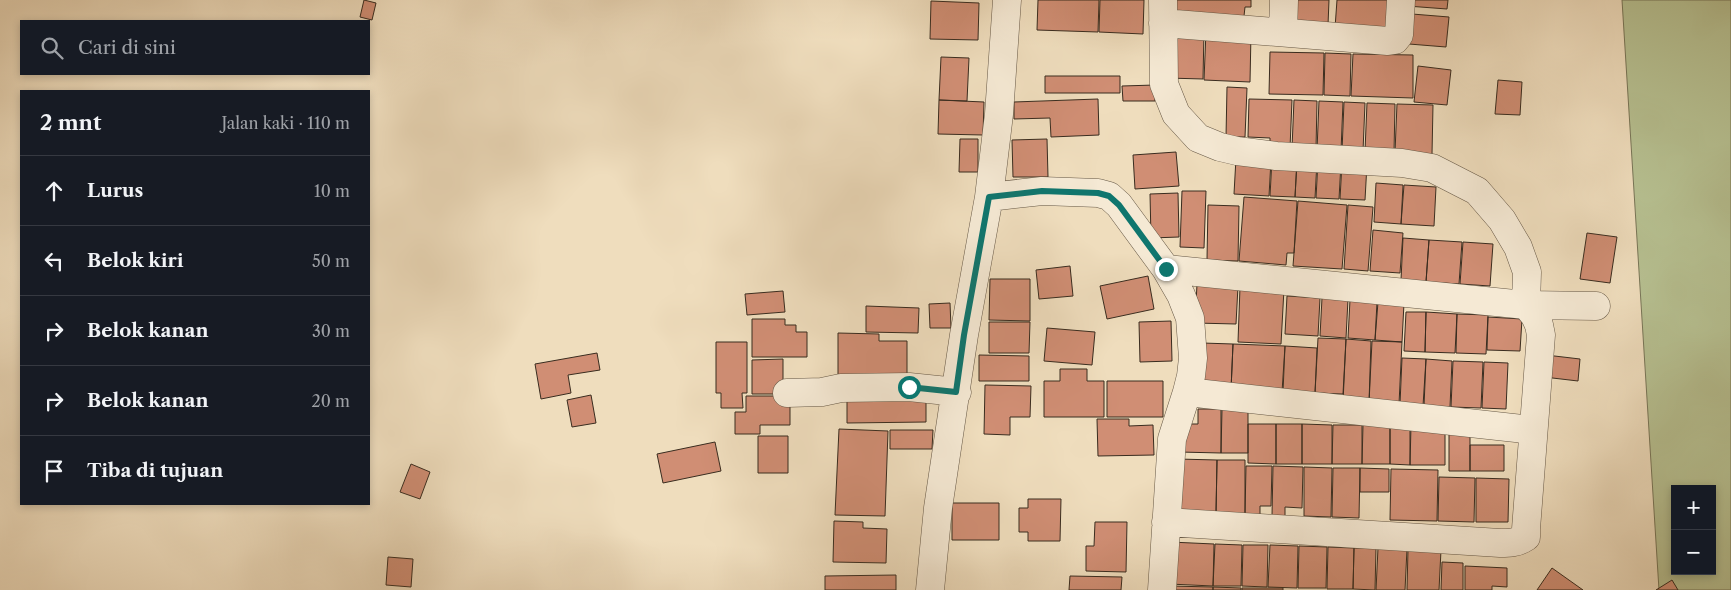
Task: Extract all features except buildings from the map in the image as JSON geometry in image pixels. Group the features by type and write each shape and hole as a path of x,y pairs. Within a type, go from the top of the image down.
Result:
{"street":[{"path":"930,590 938,508 966,326 989,197 999,114 1007,0"},
{"path":"1283,32 1284,0"},
{"path":"1166,522 1514,543 1526,537 1541,336 1537,321 1526,305 1527,272 1518,247 1502,220 1477,191 1432,168 1402,163 1276,156 1237,152 1220,147 1198,138 1176,114 1164,84 1163,12 1283,32 1388,41 1395,40 1399,35 1401,0"},
{"path":"989,197 1042,191 1098,193 1109,196 1119,205 1166,269 1181,295 1190,318 1193,358 1187,392 1172,439 1162,590"},
{"path":"1166,269 1526,305 1596,306"},
{"path":"787,393 822,392 842,388 909,387 956,392"},
{"path":"1187,392 1533,430"}],"green space":[{"path":"1622,0 1731,0 1731,590 1659,590"}],"route":[{"path":"909,387 956,392 964,335 989,197 1042,191 1098,193 1109,196 1119,205 1166,269"}]}
